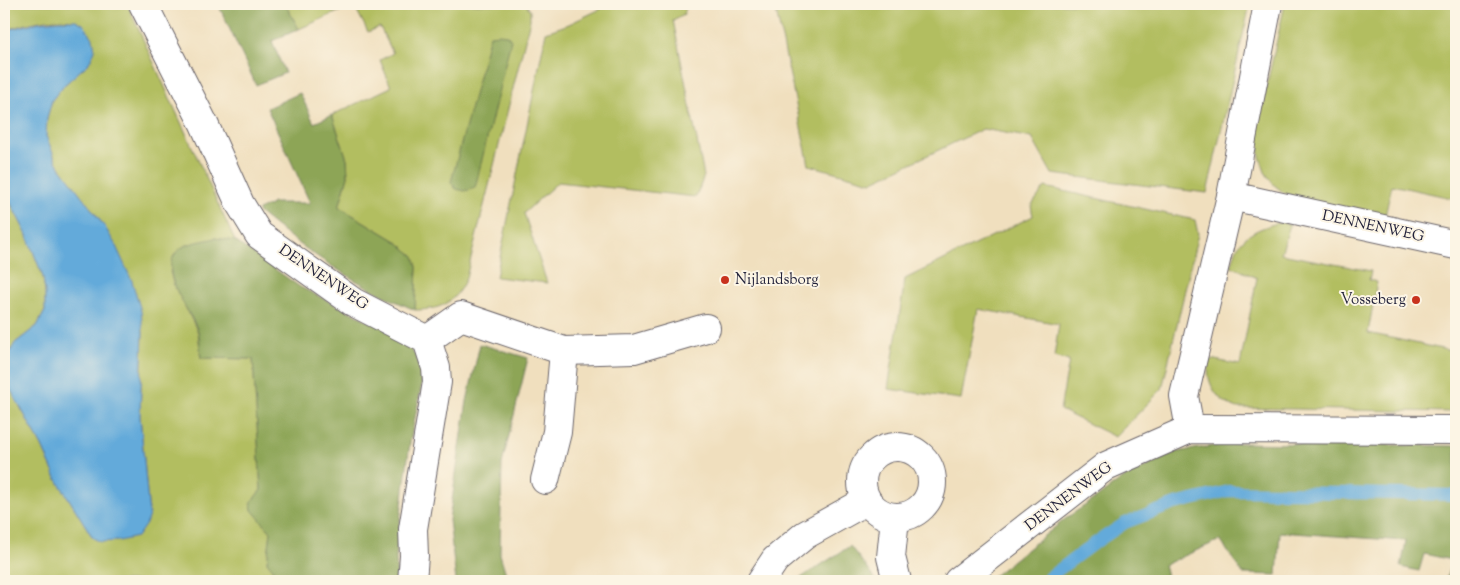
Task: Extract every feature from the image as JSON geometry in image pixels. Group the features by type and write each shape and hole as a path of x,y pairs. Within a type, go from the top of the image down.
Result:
{"street":[{"name":"DENNENWEG","path":"142,4 204,124 240,204 259,235 353,302 428,340"},
{"path":"1190,430 1184,396 1231,196 1268,4"},
{"name":"DENNENWEG","path":"1231,196 1456,245"},
{"path":"412,581 414,556 413,529 436,382 436,368 428,340 462,316 564,351 634,349 706,328"},
{"path":"546,480 557,432 564,351"},
{"name":"DENNENWEG","path":"958,581 1106,466 1190,430 1456,430"},
{"path":"900,446 912,450 922,457 929,467 932,478 931,490 926,501 918,511 907,516 895,518 874,510 866,501 861,479 869,458 878,451 900,446"},
{"path":"761,581 775,560 805,535 866,501"},
{"path":"895,518 891,557 897,581"}],"green space":[{"path":"13,4 127,4 235,241 214,238 170,271 173,283 198,332 201,358 253,359 261,490 251,502 252,509 271,532 267,562 284,581 4,581 4,183 11,204 26,233 43,277 45,292 45,311 37,326 15,343 9,387 42,446 56,478 93,538 149,515 140,416 143,332 105,227 57,163 46,136 47,118 52,100 63,86 89,63 83,24 64,19 54,19 33,22 4,31 4,8"},
{"path":"218,4 285,4 299,29 272,41 285,73 256,85"},
{"path":"285,4 526,4 530,11 530,20 466,278 457,294 446,303 432,309 415,310 417,267 414,256 396,241 339,207 348,176 347,159 332,115 391,87 380,60 393,53 380,27 368,32 354,5 299,29"},
{"path":"611,4 687,4 684,14 673,20 704,176 696,197 558,182 524,213 547,283 496,277 546,32 569,24"},
{"path":"772,4 1250,4 1207,193 1052,174 1032,138 983,129 871,182 809,165 775,6"},
{"path":"1285,4 1456,4 1456,199 1392,185 1385,216 1306,201 1284,193 1273,184 1265,172 1260,157 1258,124"},
{"path":"490,35 507,35 511,40 475,188 465,191 456,189 451,182"},
{"path":"300,93 314,123 332,115 347,159 348,176 339,207 396,241 414,256 417,267 415,310 352,279 295,241 258,212 258,210 272,203 310,203 267,108"},
{"path":"1045,187 1195,220 1198,234 1162,389 1115,437 1060,410 1069,361 1054,357 1059,324 978,309 961,399 888,389 905,279 1033,216 1031,206"},
{"path":"1281,222 1290,225 1281,254 1371,271 1369,280 1377,282 1368,333 1456,352 1456,412 1238,408 1230,405 1218,396 1208,375 1210,359 1240,365 1257,278 1231,266 1236,251 1244,239 1253,232"},
{"path":"215,238 235,241 300,287 387,330 405,342 416,356 421,372 422,384 410,442 396,557 397,581 284,581 267,562 271,532 252,510 251,502 261,490 253,359 201,358 198,331 172,278 171,267 173,257 181,248"},
{"path":"480,344 528,358 502,464 500,554 508,581 456,581 449,520 467,401"},
{"path":"1232,443 1456,446 1456,531 1452,549 1456,551 1456,581 1446,579 1452,560 1424,554 1419,571 1401,567 1406,541 1280,532 1277,575 1243,574 1220,540 1164,565 1168,581 987,581 1069,516 1122,479 1176,452"},
{"path":"850,546 877,581 796,581"}],"water":[{"path":"76,20 83,24 93,38 95,50 89,63 63,86 52,100 47,118 46,136 57,163 105,227 115,244 132,281 141,311 143,332 140,416 149,515 146,524 137,537 119,541 101,542 93,538 56,478 42,446 9,387 5,371 7,357 15,343 37,326 45,311 45,292 43,277 26,233 11,204 4,183 4,31 39,22"}],"waterway":[{"path":"1049,577 1125,523 1175,504 1229,491 1456,495"}],"place":[{"name":"Nijlandsborg","path":"725,280"},
{"name":"Vosseberg","path":"1416,300"}]}
